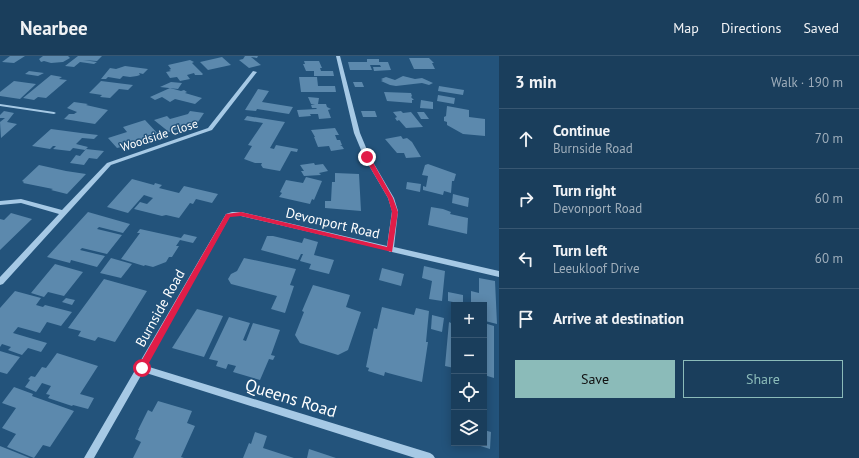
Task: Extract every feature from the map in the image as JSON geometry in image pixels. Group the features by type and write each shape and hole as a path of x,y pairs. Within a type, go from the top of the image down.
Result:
{"street":[{"path":"338,56 357,133 367,157 390,198 395,212 390,250"},
{"name":"Woodside Close","path":"0,282 112,162 210,129 254,72"},
{"path":"0,105 54,113"},
{"path":"0,203 13,201 25,202 64,212"},
{"name":"Devonport Road","path":"232,214 241,214 390,250 499,274"},
{"name":"Burnside Road","path":"89,458 142,368 226,218 232,214"},
{"name":"Queens Road","path":"142,368 430,458"}],"building":[{"path":"10,56 25,56 14,63 2,62"},
{"path":"43,56 68,56 70,58 63,62 51,63 44,61 41,62 39,59"},
{"path":"78,56 102,56 97,61 83,60 97,62 94,64 80,62 74,67 65,66"},
{"path":"245,56 258,56 257,58 251,57 261,65 249,68 239,60 243,59"},
{"path":"222,57 231,65 208,70 200,62"},
{"path":"409,58 429,58 434,63 432,63 435,69 414,69"},
{"path":"367,59 379,59 379,62 388,62 391,70 374,71 373,67 381,67 380,65 370,65 372,70 350,70 348,62 367,62"},
{"path":"190,60 194,62 192,63 203,75 195,75 194,73 187,75 190,79 180,81 177,77 170,78 166,72 171,71 169,70 171,69 168,65"},
{"path":"304,61 319,61 322,68 320,68 321,71 333,71 334,76 314,76 314,71 306,71 303,64 305,64"},
{"path":"125,66 148,69 143,74 139,73 140,75 137,76 123,76 120,79 108,77 106,79 101,79 110,68 116,69"},
{"path":"29,71 44,73 38,76 25,74"},
{"path":"51,75 62,77 59,79 67,80 46,98 38,97 34,100 23,98"},
{"path":"403,76 415,79 422,78 433,83 429,85 422,83 396,86 381,81 383,80 381,79 386,77 395,80"},
{"path":"299,77 317,77 318,86 335,86 336,92 301,92"},
{"path":"14,81 36,84 20,99 0,96 0,92"},
{"path":"101,81 133,85 128,90 119,89 110,98 100,97 102,95 89,93"},
{"path":"171,82 182,83 178,89 160,87"},
{"path":"353,82 362,82 364,87 355,87"},
{"path":"439,86 464,90 463,95 438,91"},
{"path":"170,88 181,91 184,90 187,92 185,93 202,98 195,104 175,99 170,102 162,97 155,100 150,97"},
{"path":"258,89 269,91 262,102 293,107 289,114 257,109 256,111 245,110"},
{"path":"384,92 411,93 411,97 414,100 412,100 412,103 387,101"},
{"path":"438,95 455,98 454,104 437,101"},
{"path":"308,97 319,98 318,104 326,104 327,107 331,109 328,110 331,118 319,119 318,114 310,114 311,116 299,117 297,110 317,109 312,108 311,105 315,104 311,104"},
{"path":"421,100 433,102 433,109 420,108"},
{"path":"74,102 88,104 86,105 108,110 95,124 64,119 69,114 74,114 77,112 67,108"},
{"path":"447,106 469,110 469,117 485,119 485,136 463,134 447,125 447,122 444,121 444,117 446,116"},
{"path":"4,111 14,113 7,122 17,124 1,138 0,122 5,118 0,118 0,115"},
{"path":"190,111 204,113 198,122 169,132 154,120 167,116 170,119 188,114"},
{"path":"361,111 375,111 377,117 363,117"},
{"path":"401,111 403,113 411,112 423,127 406,128 399,120 397,121 395,118 397,117 393,112"},
{"path":"417,112 424,112 429,119 421,119"},
{"path":"247,116 285,122 270,148 274,149 276,145 298,149 297,152 291,151 280,171 263,168 261,165 262,163 255,163 244,159 252,146 248,145 263,123 244,120"},
{"path":"145,120 159,135 146,139 149,143 124,151 121,147 117,148 108,138 127,132 123,127"},
{"path":"335,128 339,135 335,135 337,140 340,140 342,145 340,145 344,149 331,151 329,146 318,147 311,130"},
{"path":"51,129 98,135 94,139 82,138 76,144 88,147 85,150 73,148 70,151 53,149 56,146 53,146 50,149 32,146"},
{"path":"401,136 403,139 407,138 412,142 421,157 406,158 404,153 397,153 385,139"},
{"path":"86,149 104,151 97,159 89,158 84,165 70,163 76,155 80,156"},
{"path":"314,163 315,165 323,164 328,171 319,173 321,175 304,176 301,171 304,171 300,165"},
{"path":"428,164 456,174 454,181 452,181 451,193 444,191 443,195 423,190 423,186 426,187 428,176 422,175 425,165"},
{"path":"39,165 86,174 67,194 51,190 53,189 23,183 24,182 22,181"},
{"path":"335,173 359,174 361,211 325,208 325,201 331,201 332,182 335,182"},
{"path":"306,177 322,181 314,200 312,199 310,204 279,197 282,193 280,192 286,180 303,183"},
{"path":"132,179 154,185 155,183 162,185 159,188 179,193 184,186 218,194 212,203 196,199 193,204 190,203 179,218 166,215 162,216 134,209 140,202 147,204 153,198 144,195 128,213 107,207"},
{"path":"407,182 421,184 420,192 406,189"},
{"path":"453,194 469,198 468,207 452,203"},
{"path":"431,207 443,209 451,212 450,214 468,218 467,234 428,225"},
{"path":"88,212 130,224 123,233 99,227 97,229 122,235 107,254 82,248 80,250 105,256 97,267 71,260 70,263 47,257"},
{"path":"11,213 32,219 0,250 0,219 4,220"},
{"path":"140,229 181,238 184,234 197,237 193,243 180,240 176,246 179,246 172,257 169,257 166,262 153,267 144,266 121,259 140,233 137,233"},
{"path":"267,236 302,243 304,238 318,242 314,255 334,260 329,274 309,269 311,264 300,261 303,254 301,254 298,260 261,250"},
{"path":"111,258 132,264 121,278 100,273"},
{"path":"244,258 296,269 290,285 294,286 285,313 271,309 277,296 231,284 228,279 231,274 237,271"},
{"path":"55,264 83,272 64,296 48,292 44,297 31,293"},
{"path":"424,266 445,271 442,301 429,299 432,281 422,278"},
{"path":"382,268 404,274 401,286 379,280"},
{"path":"479,278 495,281 497,324 487,322 487,302 471,302 471,291 479,293"},
{"path":"104,279 147,291 115,342 98,337 95,341 78,336 81,331 68,328"},
{"path":"313,285 350,295 346,307 361,312 348,350 338,355 300,343 295,335 304,312 302,311"},
{"path":"15,291 41,298 36,305 43,307 45,305 72,312 61,326 47,322 40,333 18,327 13,333 47,343 41,352 28,348 22,355 8,350 11,347 2,344 0,347 0,308"},
{"path":"448,292 463,295 463,302 448,301"},
{"path":"66,298 75,300 72,305 62,302"},
{"path":"382,307 414,315 416,308 429,311 426,342 428,342 422,382 385,372 384,376 368,371 369,368 366,367 374,328 377,329"},
{"path":"197,309 223,316 204,357 172,348"},
{"path":"432,315 444,318 442,332 431,329"},
{"path":"229,317 250,323 243,340 246,341 253,323 280,330 271,355 275,356 273,360 269,359 260,380 233,372 236,366 228,364 226,369 216,366 218,361 209,359"},
{"path":"449,322 451,323 451,367 445,366"},
{"path":"487,324 494,326 494,378 487,376"},
{"path":"0,351 20,357 7,374 0,372"},
{"path":"57,353 98,366 80,394 94,398 88,409 72,406 48,398 50,395 46,394 51,386 42,383 36,392 25,387 30,380 28,379 31,376 35,377 42,367 46,368"},
{"path":"14,387 33,394 32,396 74,411 50,447 43,445 34,458 7,447 16,434 2,428 16,408 2,403"},
{"path":"158,401 192,411 187,423 195,426 181,457 184,458 133,458 141,442 135,439 138,430 148,410 152,412"},
{"path":"487,431 491,432 490,449 480,446 487,446"},
{"path":"255,432 267,436 263,448 294,458 243,458 249,443 251,444"},
{"path":"0,446 30,458 0,458"},
{"path":"309,449 336,458 307,458"}],"route":[{"path":"142,368 228,215 241,214 390,250 396,216 390,198 367,157"}]}
